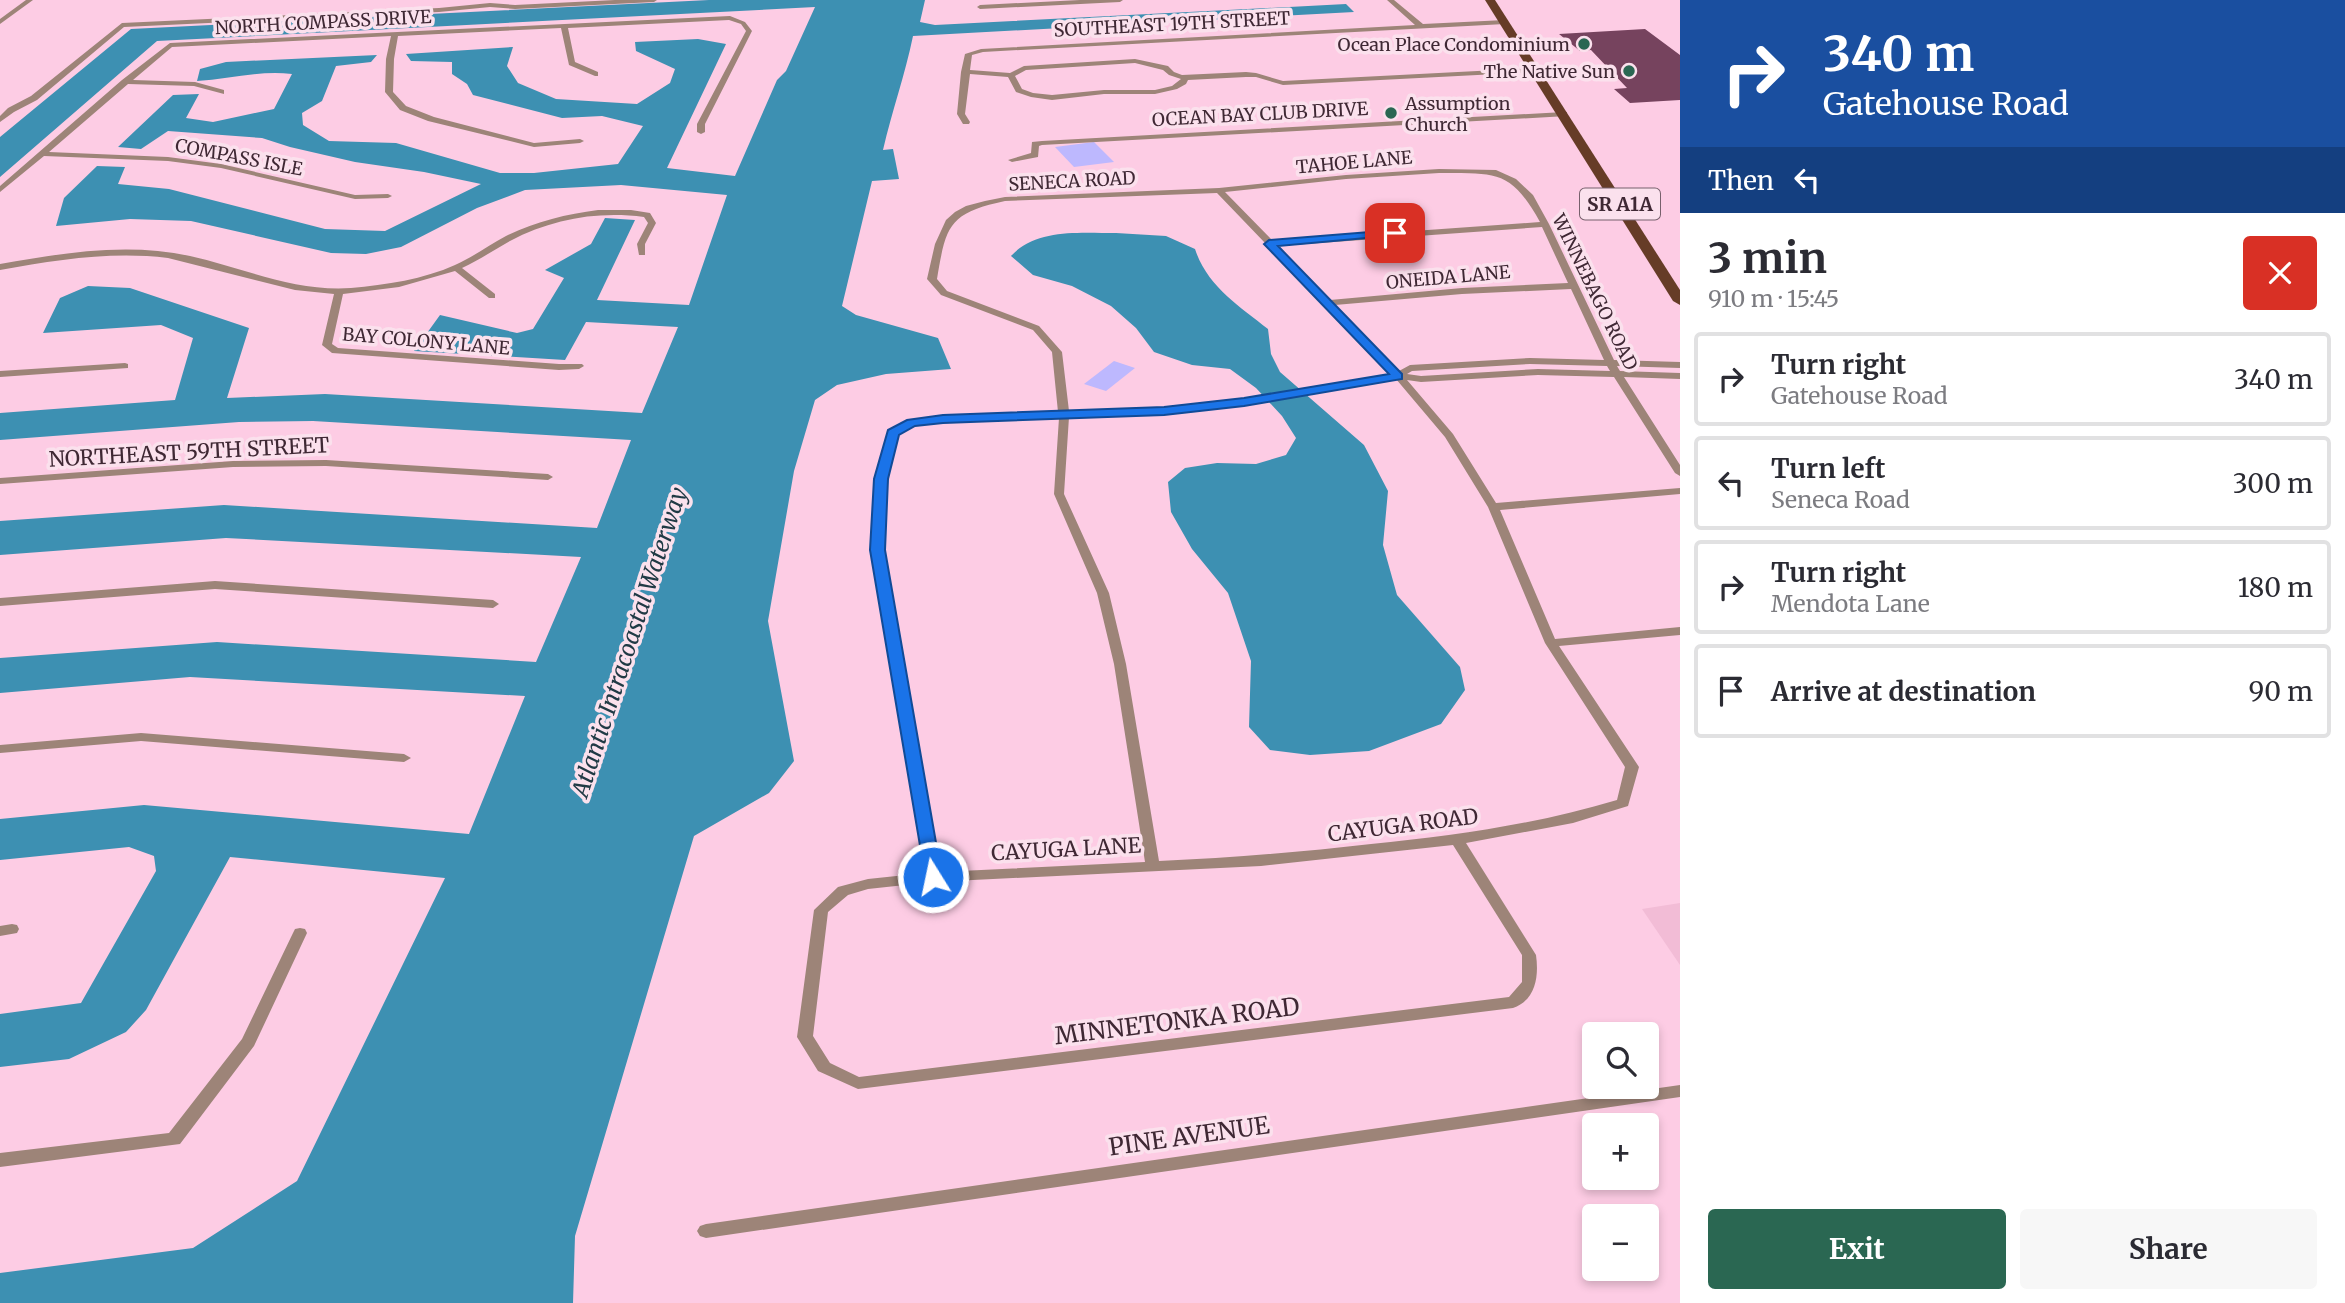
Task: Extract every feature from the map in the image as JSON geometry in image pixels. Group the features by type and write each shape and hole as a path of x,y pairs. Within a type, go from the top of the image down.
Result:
{"main road":[{"name":"SR A1A","path":"1490,0 1562,110 1680,301"}],"street":[{"path":"0,22 30,0"},
{"path":"0,120 11,110 34,98 122,25 439,10 490,5 515,7 654,0"},
{"path":"980,7 1120,0"},
{"path":"1390,0 1421,26"},
{"name":"NORTH COMPASS DRIVE","path":"0,190 170,45 730,18 743,23 749,31 701,124 701,132"},
{"name":"SOUTHEAST 19TH STREET","path":"965,72 968,54 983,50 1504,22"},
{"path":"564,26 572,62 595,74"},
{"path":"395,35 390,59 390,92 403,108 431,119 534,145 580,142"},
{"path":"966,122 961,114 965,72 1011,75 1024,68 1135,61 1165,68 1168,73 1185,78 1255,75"},
{"path":"1246,70 1272,71 1275,74 1273,81"},
{"path":"1246,70 1283,83 1535,70"},
{"path":"1011,75 1019,90 1045,98 1082,96 1097,92 1130,94 1170,91 1184,82 1185,78"},
{"path":"125,82 195,84 222,92"},
{"name":"OCEAN BAY CLUB DRIVE","path":"1012,160 1031,158 1035,155 1033,147 1042,143 1562,110"},
{"name":"COMPASS ISLE","path":"42,154 168,159 221,166 355,197 388,196"},
{"name":"TAHOE LANE","path":"1219,190 1346,177 1439,171 1493,172"},
{"name":"WINNEBAGO ROAD","path":"1493,172 1513,181 1530,197 1545,223 1615,373 1680,473"},
{"path":"1219,190 1398,376"},
{"name":"SENECA ROAD","path":"1064,416 1057,352 1036,328 944,293 932,279 939,236 950,218 974,205 1005,200 1219,190"},
{"path":"0,267 79,253 126,251 170,255 294,288 339,291 400,283 456,268 540,224 596,213 626,212 647,215 652,223 642,244 642,254"},
{"path":"1269,244 1545,223"},
{"path":"456,268 492,296"},
{"name":"ONEIDA LANE","path":"1327,303 1474,290 1573,286"},
{"name":"BAY COLONY LANE","path":"339,291 327,345 335,351 559,367 579,366"},
{"path":"1398,376 1410,368 1530,361 1609,361 1680,365"},
{"path":"0,374 125,366"},
{"path":"933,877 877,550 881,479 892,433 911,423 943,419 1164,411 1244,402 1398,376 1421,379 1538,372 1680,376"},
{"name":"CAYUGA ROAD","path":"1153,866 1261,861 1457,840 1573,818 1623,803 1632,767 1550,643 1493,507 1449,436 1398,376"},
{"path":"1064,416 1059,494 1103,593 1120,664 1153,866"},
{"name":"NORTHEAST 59TH STREET","path":"0,481 233,464 326,463 548,477"},
{"path":"1493,507 1680,491"},
{"path":"0,602 215,584 493,604"},
{"path":"1550,643 1680,631"},
{"path":"0,749 141,737 404,758"},
{"name":"MINNETONKA ROAD","path":"821,910 806,1037 824,1067 858,1083 1513,1002 1527,990 1532,975 1530,955 1457,840"},
{"name":"CAYUGA LANE","path":"821,910 843,891 868,884 933,877 1153,866"},
{"path":"0,1160 174,1139 248,1042 300,933"},
{"name":"PINE AVENUE","path":"706,1231 1680,1091"}],"shaded area":[{"path":"1094,142 1114,162 1074,167 1055,147"},
{"path":"1114,361 1135,368 1106,391 1084,384"},
{"path":"1680,903 1680,965 1642,909"}],"water":[{"name":"Atlantic Intracoastal Waterway","path":"709,0 925,0 920,22 935,25 1346,4 1354,12 913,36 883,150 893,149 899,179 872,181 842,306 856,315 938,338 951,369 886,374 837,385 815,400 794,471 768,621 794,761 769,793 694,836 575,1236 573,1303 0,1303 0,1273 193,1248 297,1181 445,878 230,857 146,1010 126,1032 69,1059 0,1067 0,1014 81,1003 156,871 154,856 129,847 0,860 0,819 144,805 469,834 525,696 190,677 0,693 0,658 217,642 536,662 581,557 226,538 0,555 0,521 224,505 597,528 631,440 313,421 239,422 0,440 0,413 175,400 193,338 161,325 43,333 60,298 88,286 130,288 249,328 227,398 325,394 642,413 678,327 586,322 565,360 414,351 440,315 517,333 533,329 564,278 545,270 591,244 605,218 635,220 597,300 689,305 727,195 621,185 525,190 477,208 401,247 366,254 331,253 191,221 130,219 56,226 64,198 97,166 125,167 118,184 169,189 325,229 385,231 481,184 355,162 262,138 168,131 141,149 118,147 173,95 199,94 186,118 213,122 274,109 292,74 256,74 197,81 200,69 226,62 377,55 371,62 336,66 322,101 302,113 303,125 329,141 396,143 500,173 534,173 618,164 643,126 602,116 562,118 473,95 467,84 452,74 452,62 411,61 406,54 513,47 507,66 518,83 556,99 637,104 670,83 675,69 636,51 635,42 698,39 726,44 667,168 735,176 777,80 786,71 815,7 157,41 0,177 0,137 131,29"},
{"path":"1116,233 1166,236 1195,249 1207,274 1216,285 1268,329 1271,354 1280,372 1364,445 1388,491 1383,545 1397,595 1460,667 1465,690 1441,724 1369,751 1310,755 1270,750 1249,727 1251,661 1228,593 1192,549 1171,512 1168,482 1185,468 1217,463 1256,464 1286,455 1296,438 1282,416 1256,388 1230,369 1192,365 1154,352 1136,328 1111,306 1072,286 1033,275 1011,256 1021,247 1046,236"}],"building":[{"path":"1645,29 1680,55 1680,100 1630,103 1614,89 1627,88 1591,50 1580,51 1559,34"}],"place":[{"name":"Ocean Place Condominium","path":"1584,44"},
{"name":"The Native Sun","path":"1629,71"},
{"name":"Assumption Church","path":"1391,113"}],"route":[{"path":"933,877 877,550 881,479 892,433 911,423 943,419 1164,411 1244,402 1398,376 1269,244 1395,233"}]}
